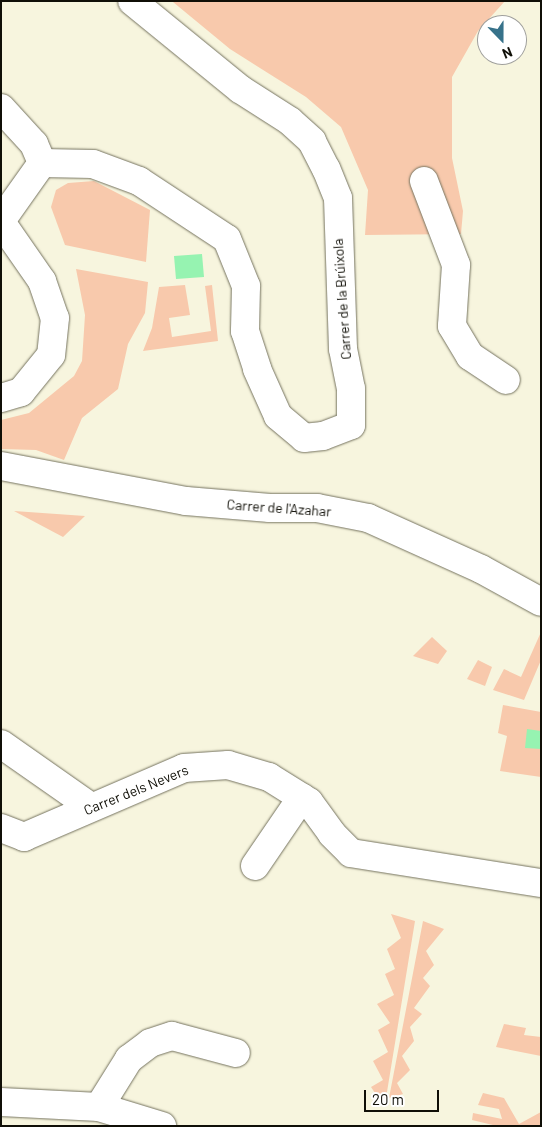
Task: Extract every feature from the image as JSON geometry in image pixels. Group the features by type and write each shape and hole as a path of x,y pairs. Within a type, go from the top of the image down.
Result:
{"street":[{"name":"Carrer de la Brúixola","path":"42,163 93,164 139,181 227,239 246,286 245,331 257,369 278,416 304,438 323,436 351,425 352,389 343,349 338,198 326,168 312,141 290,121 240,89 132,1"},
{"path":"1,108 34,144 42,163 1,221 42,281 55,318 52,355 21,392 1,398"},
{"path":"424,181 456,265 452,326 470,356 506,380"},
{"name":"Carrer de l'Azahar","path":"1,466 186,501 270,508 317,508 368,518 481,569 541,602"},
{"path":"1,744 90,807"},
{"name":"Carrer dels Nevers","path":"1,828 24,836 184,768 228,765 269,777 309,802 332,834 351,853 541,883"},
{"path":"255,866 302,797"},
{"path":"99,1106 129,1059 150,1043 172,1036 236,1053"},
{"path":"1,1102 99,1106 162,1126"}],"shaded area":[{"path":"505,1 492,15 477,15 477,33 452,77 452,158 463,211 461,234 365,235 368,190 341,127 306,97 230,49 173,2"},
{"path":"94,181 150,210 146,262 65,245 51,207 56,190 68,183"},
{"path":"202,254 204,277 176,279 174,256"},
{"path":"76,269 148,282 145,313 128,344 118,389 82,418 64,460 36,450 1,449 1,420 29,413 74,376 82,361 85,315"},
{"path":"185,285 190,315 169,318 172,337 211,331 205,286 212,285 218,341 143,351 152,328 159,287"},
{"path":"14,511 85,516 63,537"},
{"path":"541,632 541,660 524,700 493,690 504,669 521,677"},
{"path":"432,637 447,651 438,664 413,656"},
{"path":"478,660 492,667 485,686 467,679"},
{"path":"503,705 541,712 541,777 500,771 507,736 498,733"},
{"path":"527,729 541,731 541,749 525,748"},
{"path":"391,914 415,921 386,1098 379,1099 371,1087 383,1080 373,1061 388,1052 378,1030 390,1023 377,1004 394,995 385,974 395,969 387,949 401,938"},
{"path":"423,921 444,929 426,951 434,965 423,978 430,986 414,1008 422,1014 410,1027 414,1041 402,1056 410,1070 397,1083 403,1094 389,1098"},
{"path":"504,1024 526,1028 524,1035 541,1037 541,1056 496,1047"},
{"path":"483,1093 504,1098 519,1124 541,1112 541,1126 497,1126 472,1120 473,1113 502,1119 499,1109 478,1105"}]}
